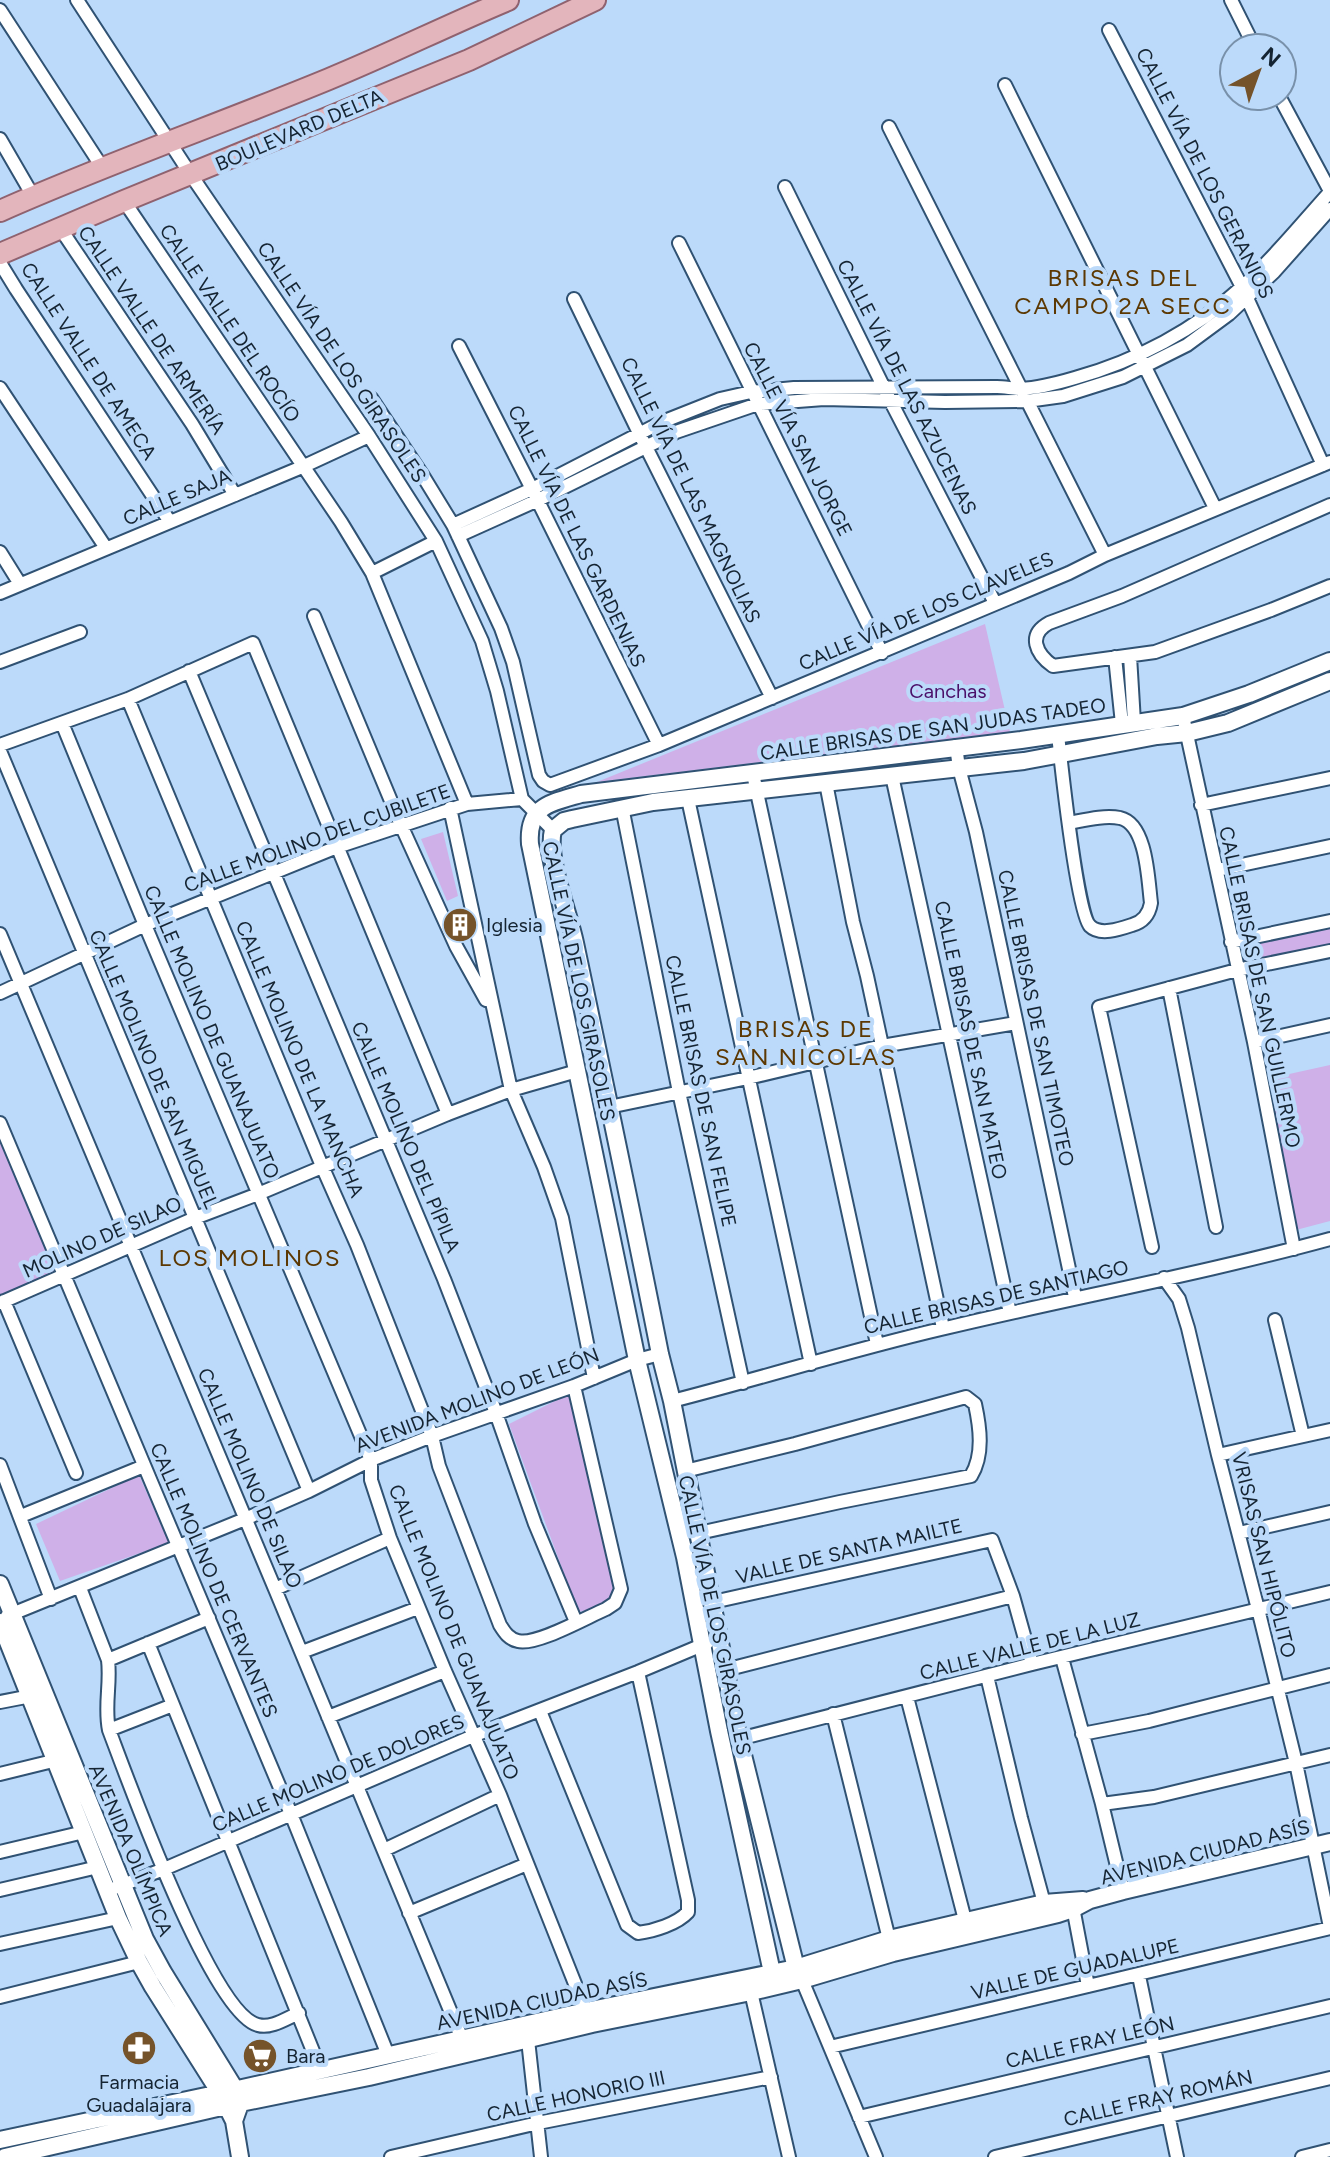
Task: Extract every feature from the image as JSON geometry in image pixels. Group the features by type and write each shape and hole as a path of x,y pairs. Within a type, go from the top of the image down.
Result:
{"main road":[{"name":"BOULEVARD DELTA","path":"0,211 102,167 334,77 508,0"},
{"name":"BOULEVARD DELTA","path":"0,254 469,60 595,0"}],"street":[{"name":"CALLE VÍA DE LOS GIRASOLES","path":"77,0 436,541 482,641 522,799"},
{"path":"1231,0 1247,32"},
{"path":"0,10 102,167"},
{"name":"CALLE VÍA DE LOS GERANIOS","path":"1109,30 1245,293 1327,464"},
{"path":"1005,85 1215,508"},
{"path":"1245,293 1330,192 1288,112"},
{"path":"889,127 1105,555"},
{"path":"0,139 33,196"},
{"name":"CALLE VÍA DE LAS AZUCENAS","path":"785,187 995,603"},
{"name":"CALLE VALLE DEL ROCÍO","path":"124,201 341,522 372,573 467,804"},
{"path":"535,494 639,433 720,399 1027,401 1063,396 1123,377 1202,319 1274,272 1330,209"},
{"name":"CALLE VALLE DE ARMERÍA","path":"60,228 192,424 235,495"},
{"name":"CALLE VÍA SAN JORGE","path":"679,243 882,653"},
{"name":"CALLE VALLE DE AMECA","path":"0,263 170,522"},
{"name":"CALLE VÍA DE LAS MAGNOLIAS","path":"574,299 772,698"},
{"name":"CALLE VÍA DE LAS GARDENIAS","path":"459,346 659,745"},
{"path":"371,398 455,531 755,398 794,388 1021,389 1142,361"},
{"path":"0,388 106,548"},
{"name":"CALLE SAJA","path":"0,593 369,436"},
{"name":"CALLE VÍA DE LOS CLAVELES","path":"455,531 508,643 539,775 546,784 555,784 659,745 882,653 1215,508 1327,464"},
{"path":"1330,505 1122,596 1049,623 1037,634 1036,644 1039,654 1053,666 1155,652 1194,640 1330,586"},
{"path":"372,573 436,541"},
{"path":"0,552 20,584"},
{"path":"314,616 401,825 456,946 492,1009"},
{"path":"0,662 80,632"},
{"path":"0,748 128,699 253,643 448,1114"},
{"path":"1128,723 1130,656"},
{"path":"1115,657 1128,723"},
{"name":"CALLE BRISAS DE SAN JUDAS TADEO","path":"537,813 552,803 581,794 1021,740 1183,716 1249,694 1330,661"},
{"name":"CALLE MOLINO DEL PÍPILA","path":"189,671 444,1279 535,1524 576,1622"},
{"name":"CALLE BRISAS DE SAN JUDAS TADEO","path":"553,830 564,821 622,807 1024,761 1187,733 1228,723 1330,681"},
{"name":"CALLE MOLINO DE LA MANCHA","path":"128,699 357,1245 432,1436 439,1466 500,1625 506,1634 517,1641 529,1642 576,1622"},
{"name":"CALLE BRISAS DE SAN GUILLERMO","path":"1183,716 1254,1042 1294,1249"},
{"name":"CALLE MOLINO DE GUANAJUATO","path":"62,723 371,1460 371,1480 390,1538 500,1795 589,2018"},
{"path":"1058,735 1069,823 1087,922 1100,931 1136,924 1148,914 1151,903 1138,831 1129,821 1119,818 1069,823"},
{"path":"1021,740 1024,761"},
{"name":"CALLE BRISAS DE SAN TIMOTEO","path":"956,746 1075,1297"},
{"name":"CALLE MOLINO DE SAN MIGUEL","path":"0,748 309,1491"},
{"path":"753,774 877,1344"},
{"name":"CALLE BRISAS DE SAN MATEO","path":"892,776 1010,1313"},
{"path":"1201,805 1330,778"},
{"path":"826,783 853,922 943,1328"},
{"path":"522,799 553,830"},
{"name":"CALLE MOLINO DEL CUBILETE","path":"0,993 145,925 337,847 450,808 522,799"},
{"path":"688,799 811,1364"},
{"name":"CALLE BRISAS DE SAN FELIPE","path":"622,807 679,1092 743,1383"},
{"path":"450,808 511,1090 562,1218 594,1378"},
{"name":"CALLE VÍA DE LOS GIRASOLES","path":"537,813 530,824 530,844 637,1360 685,1557 719,1731 774,1979"},
{"name":"CALLE VÍA DE LOS GIRASOLES","path":"553,830 553,857 572,929 672,1401 739,1739 799,1974"},
{"path":"1218,870 1330,846"},
{"path":"1231,942 1330,921"},
{"name":"CALLE MOLINO DE SILAO","path":"0,934 462,2039"},
{"path":"1152,1247 1099,1007 1237,970 1330,951"},
{"path":"1169,988 1216,1227"},
{"path":"609,1107 882,1046 1016,1023"},
{"path":"1254,1042 1330,1025"},
{"name":"MOLINO DE SILAO","path":"2,1302 385,1139 511,1090 577,1071"},
{"name":"CALLE MOLINO DE CERVANTES","path":"0,1123 180,1547 388,2055"},
{"name":"CALLE BRISAS DE SANTIAGO","path":"672,1401 877,1344 1330,1239"},
{"name":"VRISAS SAN HIPÓLITO","path":"1164,1278 1179,1299 1186,1319 1296,1763 1322,1844 1330,1928"},
{"path":"2,1302 76,1473"},
{"path":"1275,1320 1303,1436"},
{"name":"AVENIDA MOLINO DE LEÓN","path":"4,1618 180,1547 309,1491 371,1460 660,1354"},
{"path":"574,1386 621,1589 615,1603 576,1622"},
{"path":"685,1471 966,1397 975,1404 979,1423 978,1466 971,1476 699,1533"},
{"path":"1218,1455 1330,1430"},
{"path":"0,1465 51,1599"},
{"path":"21,1516 144,1466"},
{"path":"1239,1533 1330,1512"},
{"path":"275,1589 390,1538"},
{"name":"VALLE DE SANTA MAILTE","path":"713,1602 992,1540 1013,1596"},
{"name":"AVENIDA OLÍMPICA","path":"0,1584 4,1618 31,1696 98,1867 115,1888 118,1918 139,1962 231,2103"},
{"path":"80,1588 108,1660 106,1710 109,1730 164,1869 203,1954 244,2017 259,2026 267,2026 299,2013"},
{"name":"CALLE VALLE DE LA LUZ","path":"739,1739 1330,1592"},
{"path":"725,1670 1013,1596 1032,1664"},
{"path":"302,1652 418,1608"},
{"name":"AVENIDA OLÍMPICA","path":"4,1618 115,1888 231,2103 240,2157"},
{"path":"108,1660 209,1618"},
{"name":"CALLE MOLINO DE DOLORES","path":"115,1888 473,1736 719,1638"},
{"path":"148,1643 321,2071"},
{"path":"1062,1658 1123,1891"},
{"path":"328,1717 445,1671"},
{"path":"540,1711 627,1925 638,1933 678,1920 688,1912 688,1900 638,1672"},
{"path":"1082,1734 1149,1721 1330,1675"},
{"path":"987,1676 1044,1903"},
{"path":"0,1702 31,1696"},
{"path":"907,1697 965,1920"},
{"path":"109,1730 173,1705"},
{"path":"833,1714 889,1939"},
{"path":"1102,1804 1154,1797 1330,1755"},
{"path":"0,1774 57,1760"},
{"path":"384,1850 500,1795"},
{"path":"0,1852 84,1832"},
{"name":"AVENIDA CIUDAD ASÍS","path":"0,2140 231,2103 369,2077 528,2040 589,2018 893,1953 1123,1891 1322,1844"},
{"path":"409,1913 527,1864"},
{"path":"0,1890 98,1867"},
{"name":"AVENIDA CIUDAD ASÍS","path":"799,1974 889,1939 1044,1903 1072,1904"},
{"path":"1072,1904 1088,1986"},
{"path":"0,1944 118,1918"},
{"name":"VALLE DE GUADALUPE","path":"830,2047 1139,1976 1330,1928"},
{"path":"0,1997 139,1962"},
{"path":"799,1974 876,2157"},
{"path":"1139,1976 1177,2157"},
{"name":"AVENIDA CIUDAD ASÍS","path":"231,2103 321,2071 388,2055 462,2039 751,1992 774,1979"},
{"path":"751,1992 789,2157"},
{"name":"CALLE FRAY LEÓN","path":"859,2117 1330,2006"},
{"path":"528,2040 541,2157"},
{"name":"CALLE HONORIO III","path":"391,2157 538,2123 771,2077"},
{"name":"CALLE FRAY ROMÁN","path":"995,2157 1330,2078"},
{"path":"16,2156 231,2103"},
{"path":"1302,2157 1330,2150"}],"green space":[{"name":"Canchas","path":"985,624 1010,732 597,782"},
{"path":"443,832 458,896 447,901 421,839"},
{"path":"1330,924 1330,946 1245,965 1240,944"},
{"path":"1330,1065 1330,1221 1296,1230 1267,1079"},
{"path":"0,1135 56,1276 0,1298"},
{"path":"571,1393 616,1599 609,1605 578,1612 509,1424"},
{"path":"139,1475 169,1543 60,1581 36,1524"}],"place":[{"name":"Iglesia","path":"460,925"},
{"name":"Farmacia Guadalajara","path":"139,2048"},
{"name":"Bara","path":"260,2056"}],"district":[{"name":"BRISAS DEL CAMPO 2A SECC","path":"1123,292"},
{"name":"BRISAS DE SAN NICOLAS","path":"806,1043"},
{"name":"LOS MOLINOS","path":"250,1258"}]}
